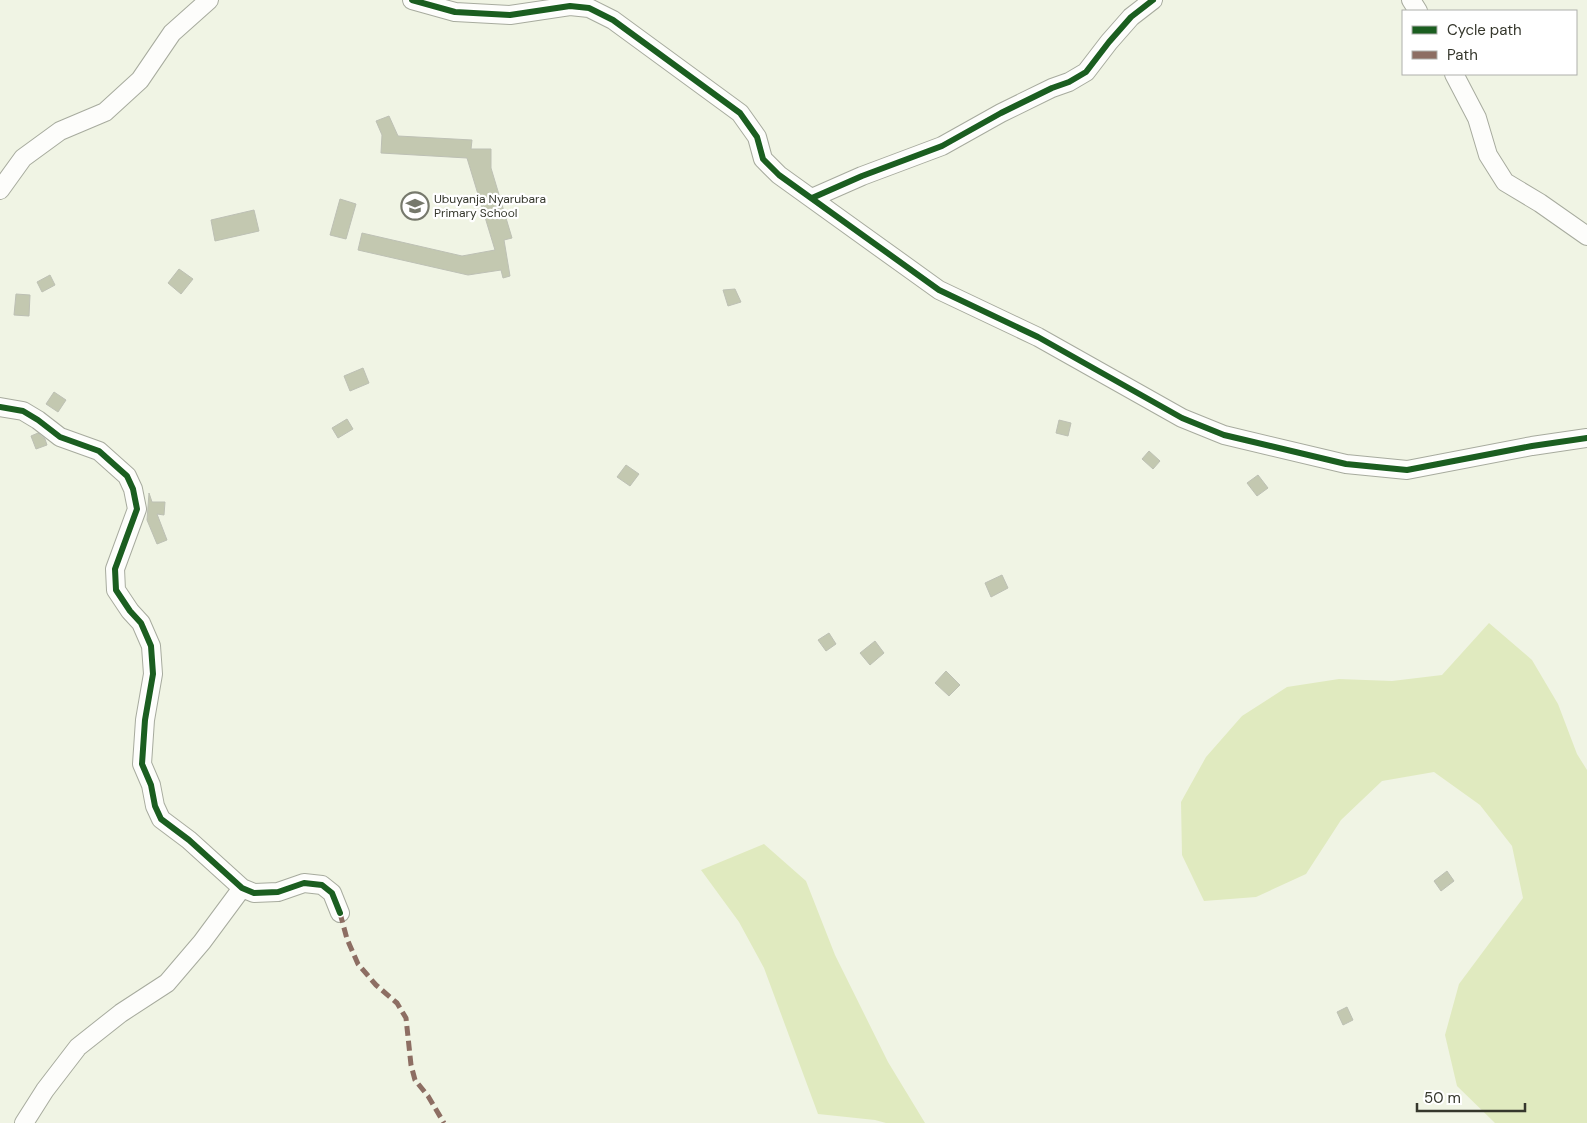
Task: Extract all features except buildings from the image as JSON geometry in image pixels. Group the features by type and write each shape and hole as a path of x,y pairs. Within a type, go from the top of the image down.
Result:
{"street":[{"path":"0,190 23,158 60,131 105,112 133,87 140,80 172,33 210,0"},
{"path":"412,0 455,12 510,15 570,6 589,8 614,20 740,113 757,137 763,159 779,175 939,290 1038,337 1182,418 1224,435 1346,464 1407,470 1532,446 1587,438"},
{"path":"812,198 870,173 942,146 1001,113 1052,88 1069,82 1086,72 1131,17 1153,0"},
{"path":"1455,75 1477,118 1488,155 1505,182 1540,203 1587,236"},
{"path":"0,407 23,411 60,437 99,452 127,476 133,489 137,509 114,569 116,590 141,623 152,646 153,674 145,720 142,764 151,785 155,806 161,819 189,840 242,888 254,893 278,892 304,883 322,885 332,893 340,913"},
{"path":"24,1123 45,1090 78,1047 122,1013 167,983 202,942 242,888"}],"green space":[{"path":"1489,623 1532,660 1558,704 1577,754 1587,770 1587,1123 1495,1123 1457,1086 1445,1035 1459,984 1523,898 1512,846 1480,805 1434,772 1382,781 1341,820 1306,874 1256,897 1204,901 1182,855 1181,802 1206,757 1242,716 1287,687 1339,679 1392,681 1442,675"},
{"path":"764,844 806,881 835,955 888,1062 925,1123 886,1123 875,1120 818,1114 764,968 739,922 701,870"}],"marked path":[{"path":"340,913 347,939 358,964 376,985 397,1003 406,1018 411,1065 415,1080 428,1096 444,1123"}],"cycle path":[{"path":"412,0 455,12 510,15 570,6 589,8 613,20 740,113 757,137 763,159 779,175 939,290 1038,337 1182,418 1224,435 1346,464 1407,470 1532,446 1587,438"},
{"path":"812,198 862,176 942,146 1001,113 1052,88 1069,82 1086,72 1131,17 1153,0"},
{"path":"0,407 23,411 60,437 99,451 127,476 133,489 137,509 115,569 116,590 130,611 141,623 151,646 153,674 145,720 142,764 151,785 155,806 161,819 189,840 242,888 254,893 278,892 304,883 322,885 332,893 340,913"}],"place":[{"name":"Ubuyanja Nyarubara Primary School","path":"415,206"}]}
